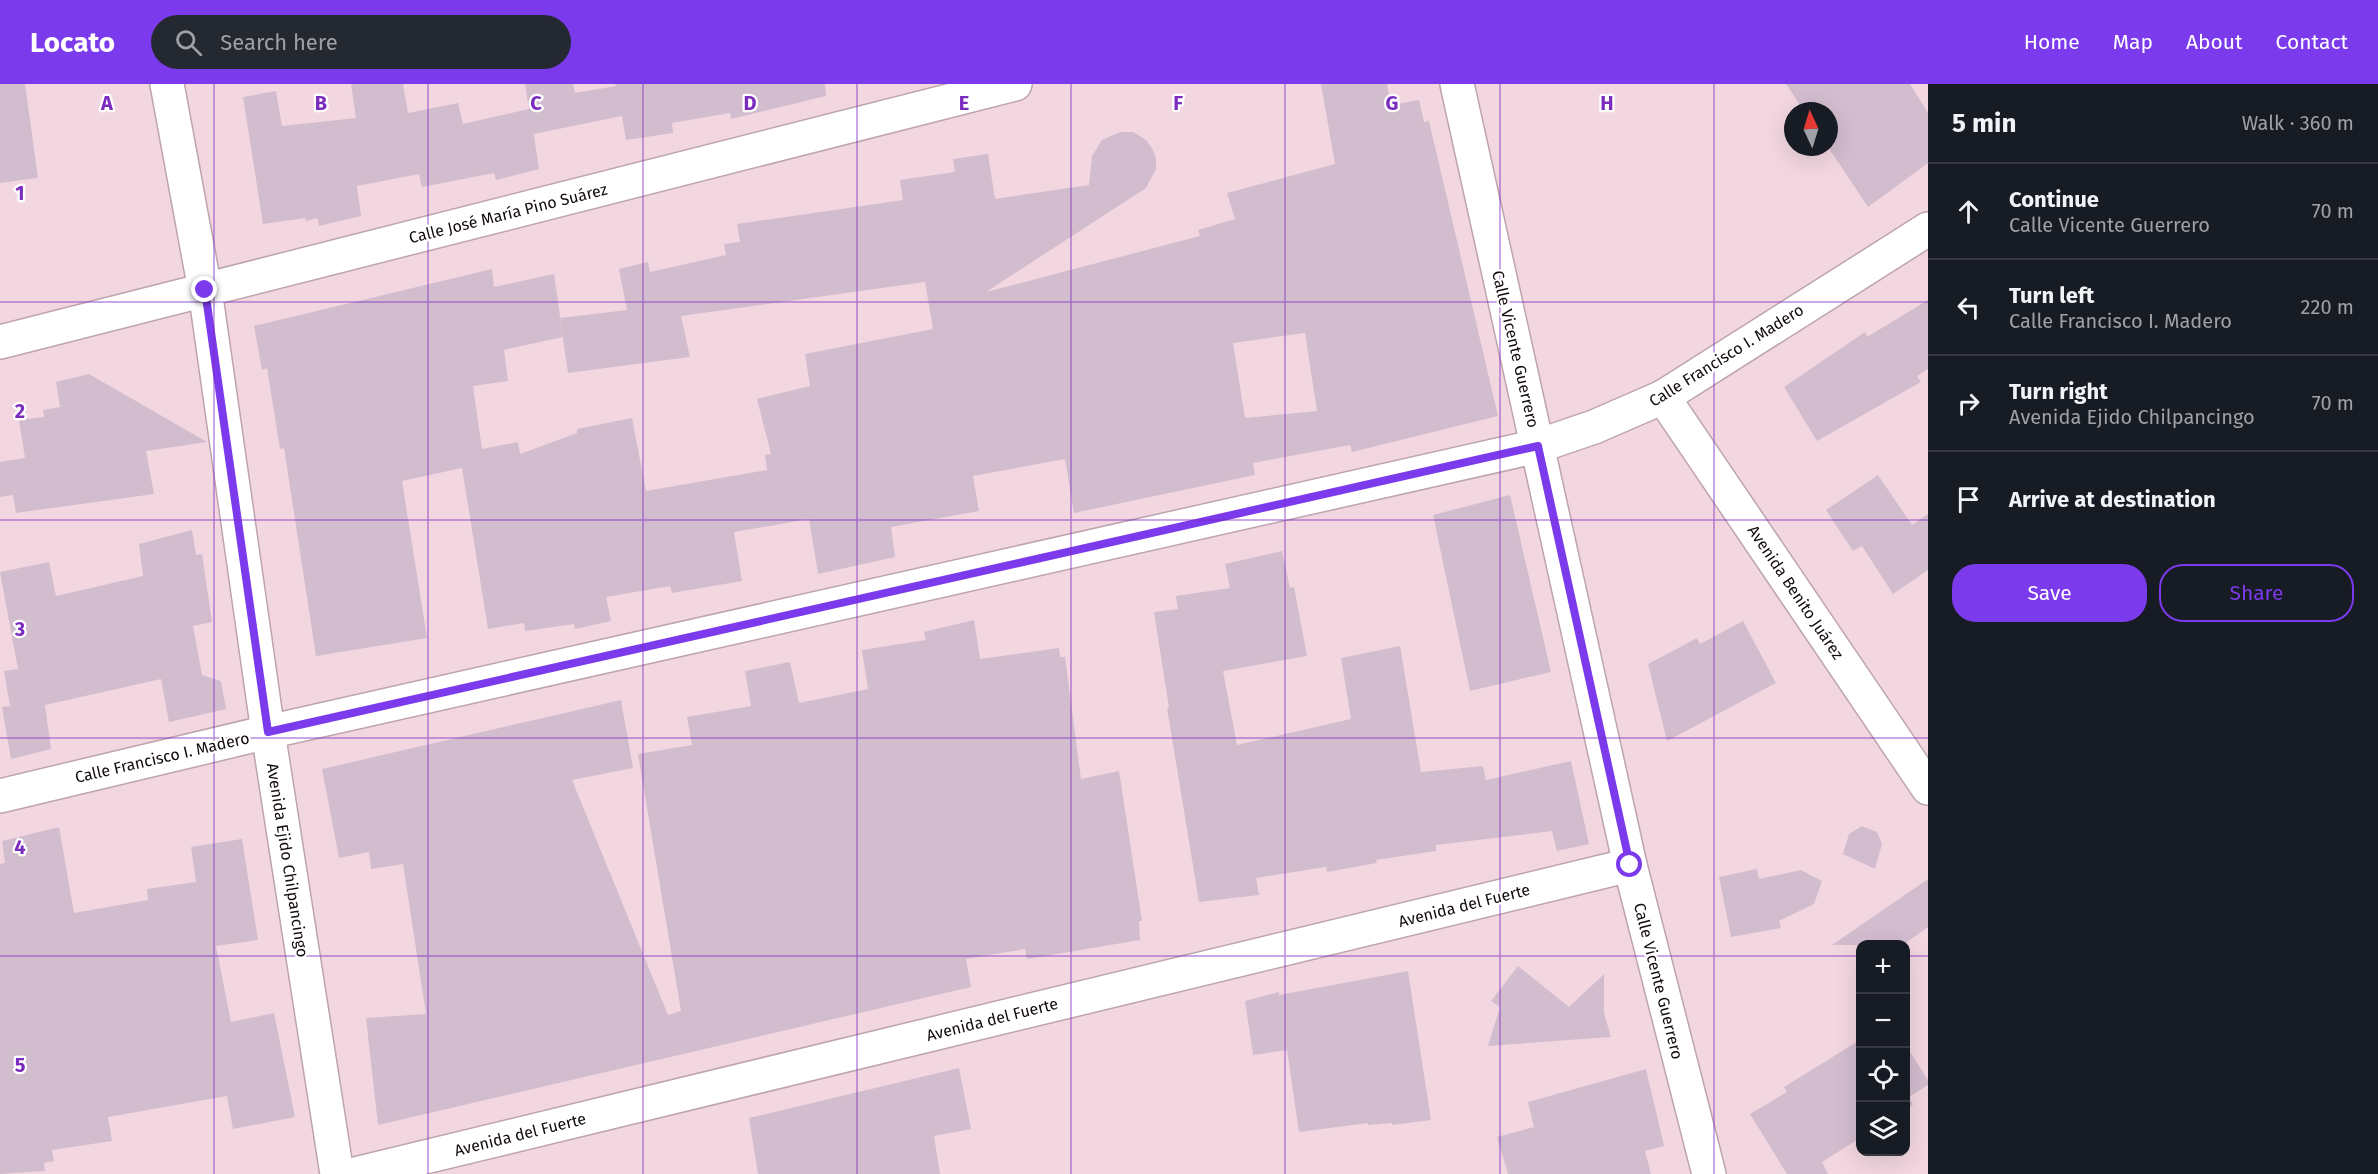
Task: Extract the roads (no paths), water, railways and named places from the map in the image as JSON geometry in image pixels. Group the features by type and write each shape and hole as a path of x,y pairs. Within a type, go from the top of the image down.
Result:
{"street":[{"name":"Avenida Ejido Chilpancingo","path":"167,84 205,290 268,732 337,1174"},
{"name":"Calle José María Pino Suárez","path":"0,342 1015,84"},
{"name":"Calle Vicente Guerrero","path":"1457,84 1630,865 1709,1174"},
{"name":"Calle Francisco I. Madero","path":"0,796 268,732 1538,446 1594,427 1663,397 1928,229"},
{"name":"Avenida Benito Juárez","path":"1663,397 1928,788"},
{"name":"Avenida del Fuerte","path":"355,1174 1630,865"}]}
